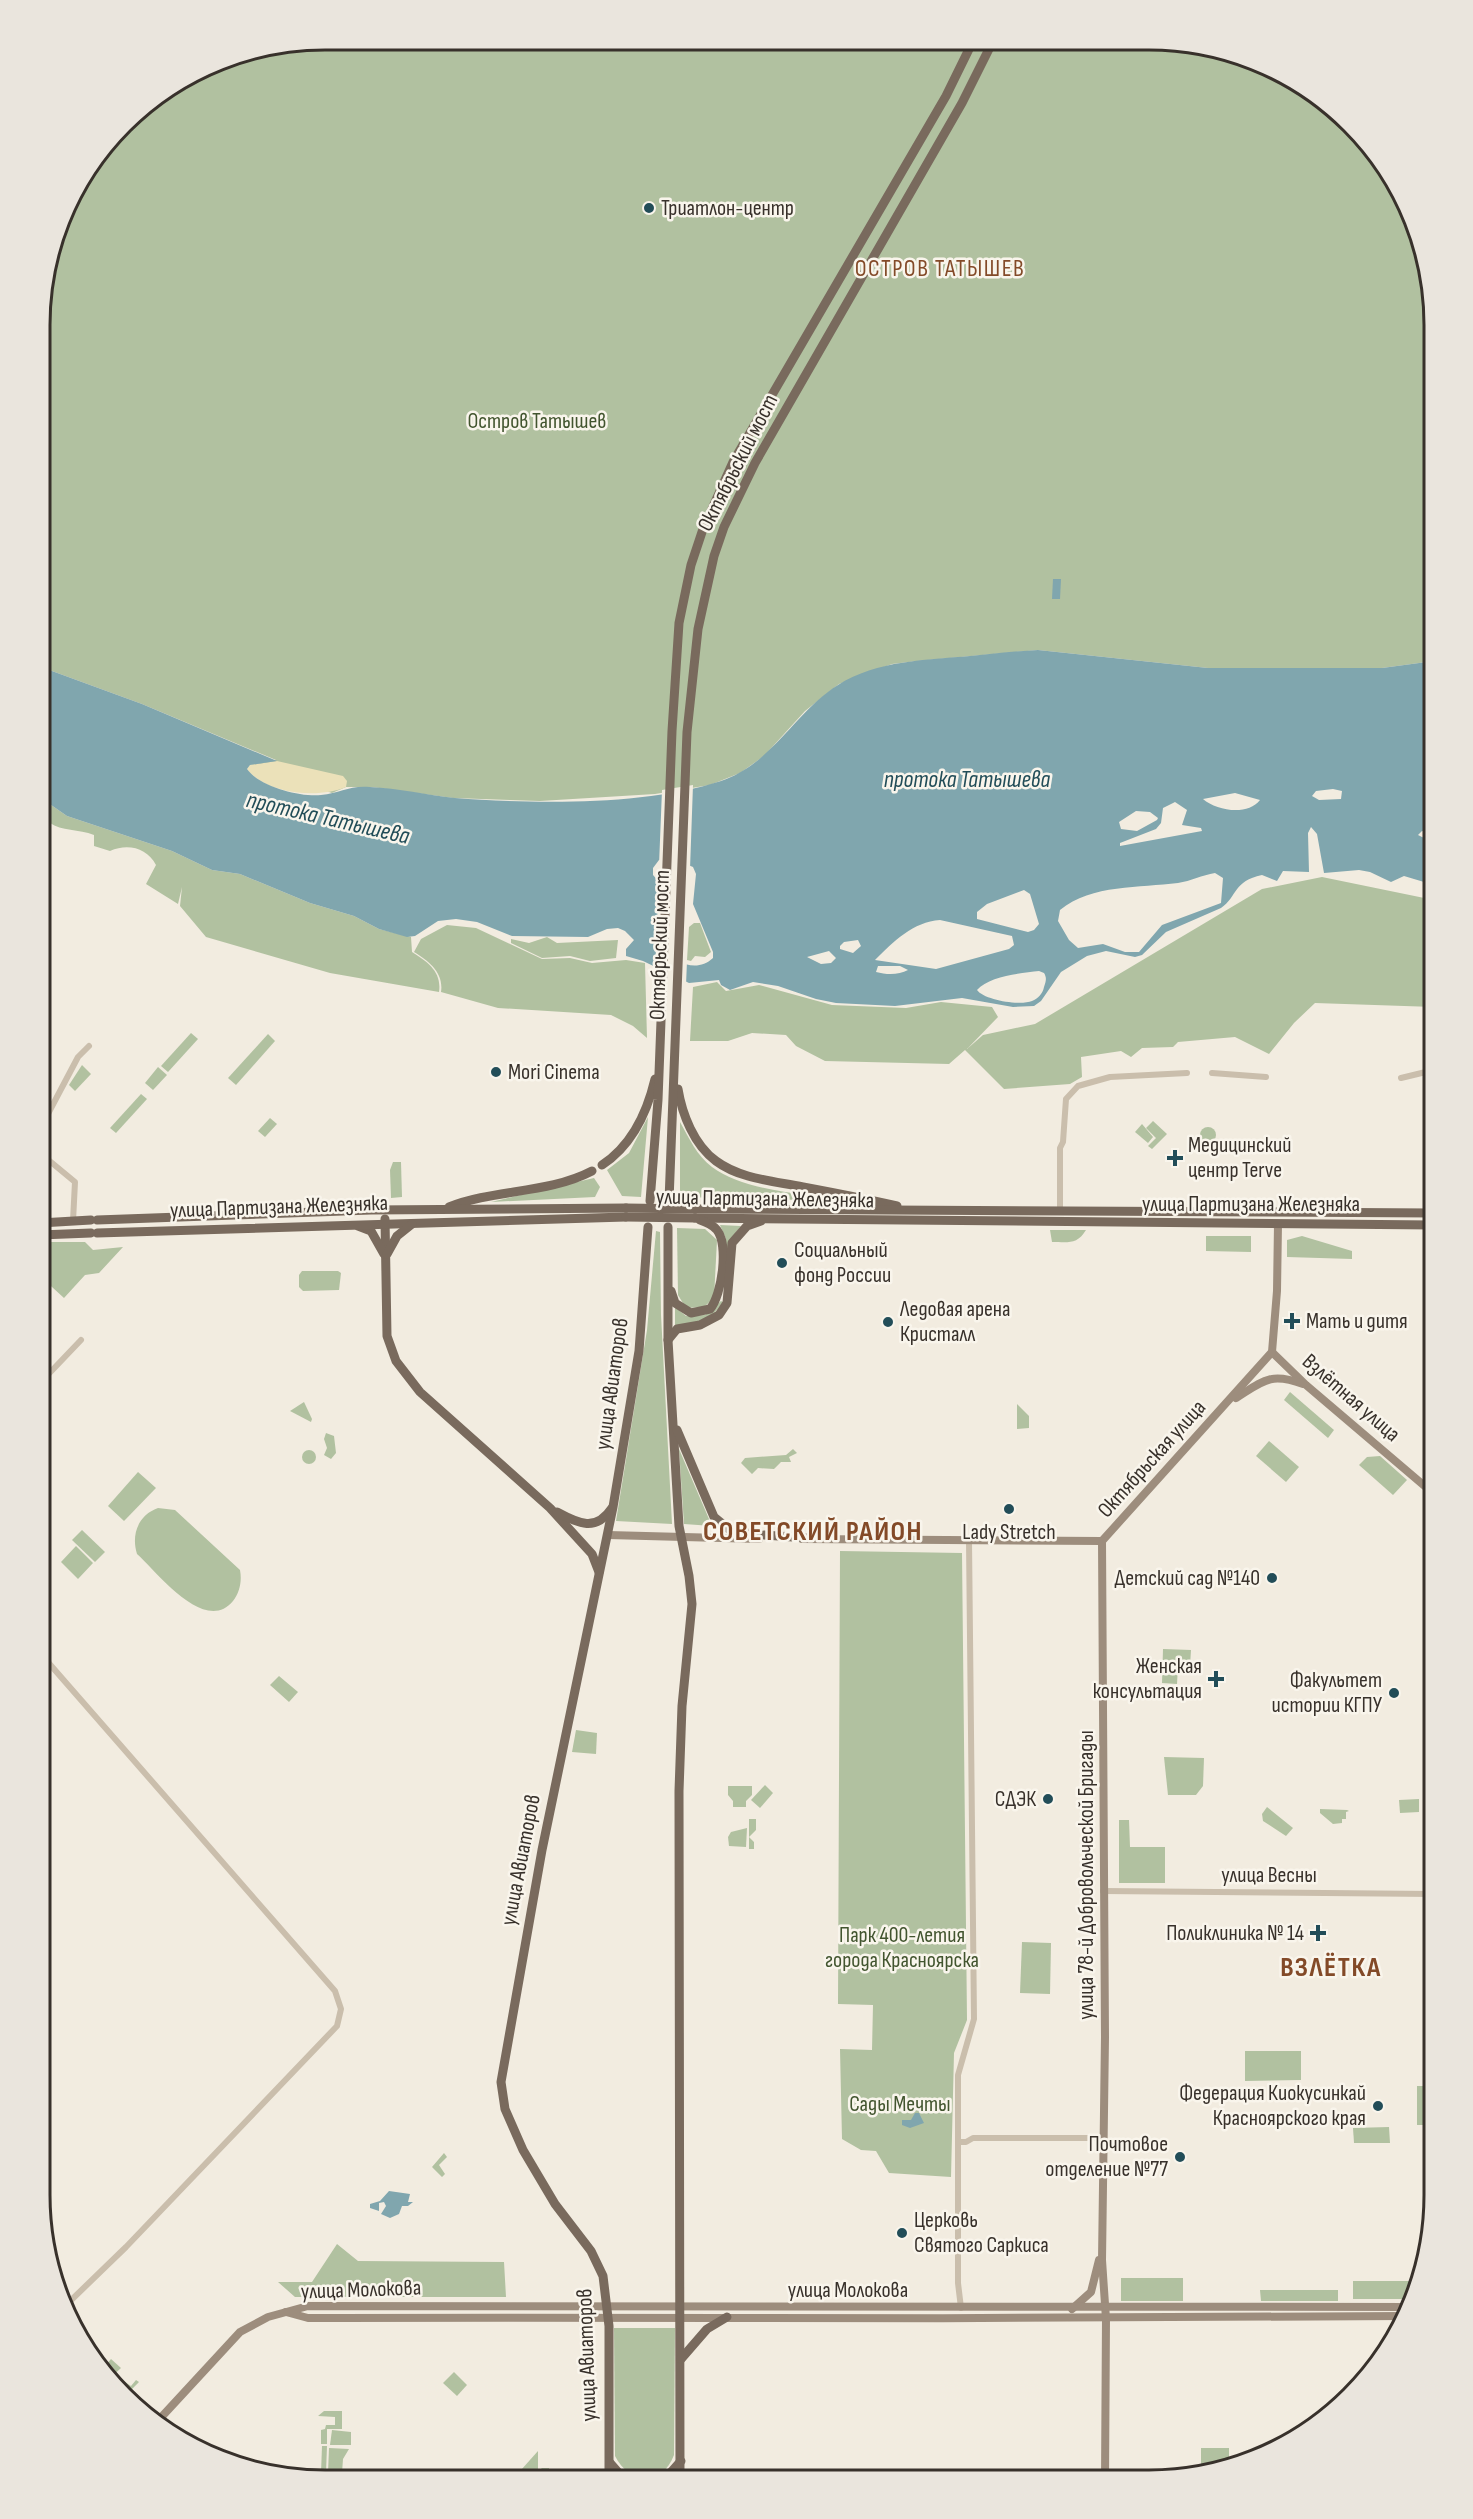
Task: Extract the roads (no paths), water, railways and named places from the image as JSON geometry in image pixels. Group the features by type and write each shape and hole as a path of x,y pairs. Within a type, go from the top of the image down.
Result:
{"main road":[{"name":"Октябрьский мост","path":"660,1059 672,731 680,623 691,565 703,528 750,431 883,206 968,50"},
{"name":"Октябрьский мост","path":"675,1060 687,732 698,629 714,556 724,527 755,463 962,103 988,50"},
{"path":"602,1165 621,1150 645,1113 660,1059"},
{"path":"650,1201 660,1059"},
{"path":"669,1201 675,1060"},
{"path":"675,1060 680,1103 703,1148 714,1160 730,1170 754,1178 912,1210"},
{"path":"442,1210 468,1199 567,1181 592,1171"},
{"name":"улица Партизана Железняка","path":"50,1222 442,1210 695,1214 912,1210 1424,1213"},
{"path":"386,1211 387,1336 400,1368 420,1392 550,1508 592,1554 599,1574"},
{"path":"1274,1212 1278,1224"},
{"name":"улица Партизана Железняка","path":"50,1235 413,1223 626,1213"},
{"path":"668,1275 673,1299 681,1308 699,1313 715,1304 721,1283 722,1240 712,1226 695,1214"},
{"name":"улица Партизана Железняка","path":"695,1214 771,1219 1424,1225"},
{"path":"668,1340 677,1329 700,1325 719,1315 727,1303 732,1243 747,1226 771,1219"},
{"path":"386,1259 398,1236 413,1223"},
{"path":"352,1224 371,1231 386,1259"},
{"name":"улица Авиаторов","path":"609,2470 608,2306 603,2276 591,2251 555,2204 512,2127 505,2109 501,2082 542,1850 613,1507 639,1351 648,1227"},
{"name":"улица Авиаторов","path":"668,1227 668,1340 672,1416 681,1538 692,1604 682,1706 679,1791 680,2470"},
{"path":"672,1416 714,1517 730,1530 761,1537 807,1538"},
{"path":"550,1508 585,1525 595,1524 606,1517 613,1507"},
{"path":"681,2359 707,2329 727,2317"},
{"path":"609,2461 616,2470"},
{"path":"673,2470 681,2461"}],"street":[{"path":"50,1110 78,1058 89,1046"},
{"path":"1401,1078 1424,1072"},
{"path":"1060,1212 1060,1148 1063,1142 1066,1099 1072,1092 1078,1086 1110,1077 1187,1073"},
{"path":"1212,1073 1266,1077"},
{"path":"50,1161 75,1182 73,1221"},
{"path":"1272,1352 1277,1291 1278,1224"},
{"path":"50,1373 81,1340"},
{"name":"Взлётная улица","path":"1272,1352 1306,1385 1424,1485"},
{"name":"Октябрьская улица","path":"807,1538 1102,1541 1272,1352"},
{"path":"1227,1402 1268,1378 1287,1378 1306,1385"},
{"path":"608,1535 681,1538 761,1537"},
{"path":"961,2308 958,2283 958,2075 974,2019 969,1540"},
{"name":"улица 78-й Добровольческой Бригады","path":"1102,1541 1102,2248 1106,2319 1106,2470"},
{"path":"50,1664 335,1991 341,2009 337,2026 126,2247 70,2301"},
{"name":"улица Весны","path":"1103,1892 1424,1894"},
{"path":"959,2142 966,2142 973,2138 1103,2138"},
{"path":"1072,2309 1091,2292 1102,2248"},
{"name":"улица Молокова","path":"162,2416 240,2332 286,2312 308,2306 1072,2309 1399,2307"},
{"name":"улица Молокова","path":"286,2312 308,2318 680,2316 1106,2319 1395,2316"}],"water":[{"path":"1053,579 1061,579 1060,599 1052,599"},
{"name":"протока Татышева","path":"1038,650 1208,668 1382,668 1424,662 1424,831 1418,835 1424,838 1424,882 1404,876 1391,882 1370,872 1359,870 1324,873 1317,834 1311,827 1308,833 1309,872 1283,871 1277,881 1262,875 1246,881 1221,908 1166,932 1142,955 1135,957 1106,951 1087,956 1061,972 1041,1001 1034,1006 1013,1007 962,998 895,1006 836,1003 778,986 753,982 730,990 721,985 719,980 689,983 643,961 626,956 626,949 634,940 618,928 607,929 588,937 512,936 477,922 456,919 438,921 415,936 407,937 379,929 354,916 310,903 240,874 212,870 172,851 67,816 50,804 50,670 142,704 277,761 250,765 247,769 261,781 292,792 321,795 363,787 455,798 554,802 658,795 721,781 755,763 809,709 838,685 869,670 937,659","holes":["1333,789 1342,791 1341,799 1319,800 1312,796 1316,791","1235,793 1260,800 1255,805 1240,810 1224,809 1203,799","1175,802 1187,810 1182,825 1201,828 1202,831 1120,846 1120,843 1156,829 1161,823 1163,808","1136,811 1150,812 1158,818 1137,831 1121,829 1119,822","671,858 693,867 696,874 693,904 713,952 713,958 707,962 700,965 687,964 674,959 663,950 662,885 653,875 653,868 659,860","1215,873 1223,878 1221,903 1162,925 1139,952 1125,952 1103,944 1078,948 1069,940 1058,921 1060,910 1101,891 1178,883","1024,890 1030,894 1039,924 1034,930 1028,932 977,919 977,912 987,904","940,920 1012,936 1014,945 1009,949 936,969 875,960 897,940 921,924","858,940 861,946 853,953 840,949 844,942","829,951 836,958 831,963 821,964 807,957","878,966 900,966 908,970 897,974 876,972","1039,971 1044,973 1046,981 1040,996 1034,1000 1011,1002 987,997 977,990 997,978"]},
{"path":"915,2113 919,2113 924,2123 910,2128 902,2125 902,2120 911,2120"},
{"path":"389,2191 410,2194 408,2202 413,2202 408,2206 402,2206 399,2214 390,2218 381,2214 386,2206 384,2202 379,2203 379,2211 370,2208 370,2204 380,2201"}],"place":[{"name":"Триатлон-центр","path":"649,208"},
{"name":"Mori Cinema","path":"496,1072"},
{"name":"Медицинский центр Terve","path":"1175,1158"},
{"name":"Социальный фонд России","path":"782,1263"},
{"name":"Мать и дитя","path":"1292,1321"},
{"name":"Ледовая арена Кристалл","path":"888,1322"},
{"name":"Lady Stretch","path":"1009,1509"},
{"name":"Детский сад №140","path":"1272,1578"},
{"name":"Женская консультация","path":"1216,1679"},
{"name":"Факультет истории КГПУ","path":"1394,1693"},
{"name":"СДЭК","path":"1048,1799"},
{"name":"Поликлиника № 14","path":"1318,1933"},
{"name":"Федерация Киокусинкай Красноярского края","path":"1378,2106"},
{"name":"Почтовое отделение №77","path":"1180,2157"},
{"name":"Церковь Святого Саркиса","path":"902,2233"}],"district":[{"name":"ОСТРОВ ТАТЫШЕВ","path":"940,268"},
{"name":"СОВЕТСКИЙ РАЙОН","path":"813,1531"},
{"name":"ВЗЛЁТКА","path":"1331,1967"}],"park label":[{"name":"Остров Татышев","path":"537,421"},
{"name":"Парк 400-летия города Красноярска","path":"902,1948"},
{"name":"Сады Мечты","path":"900,2104"}]}
